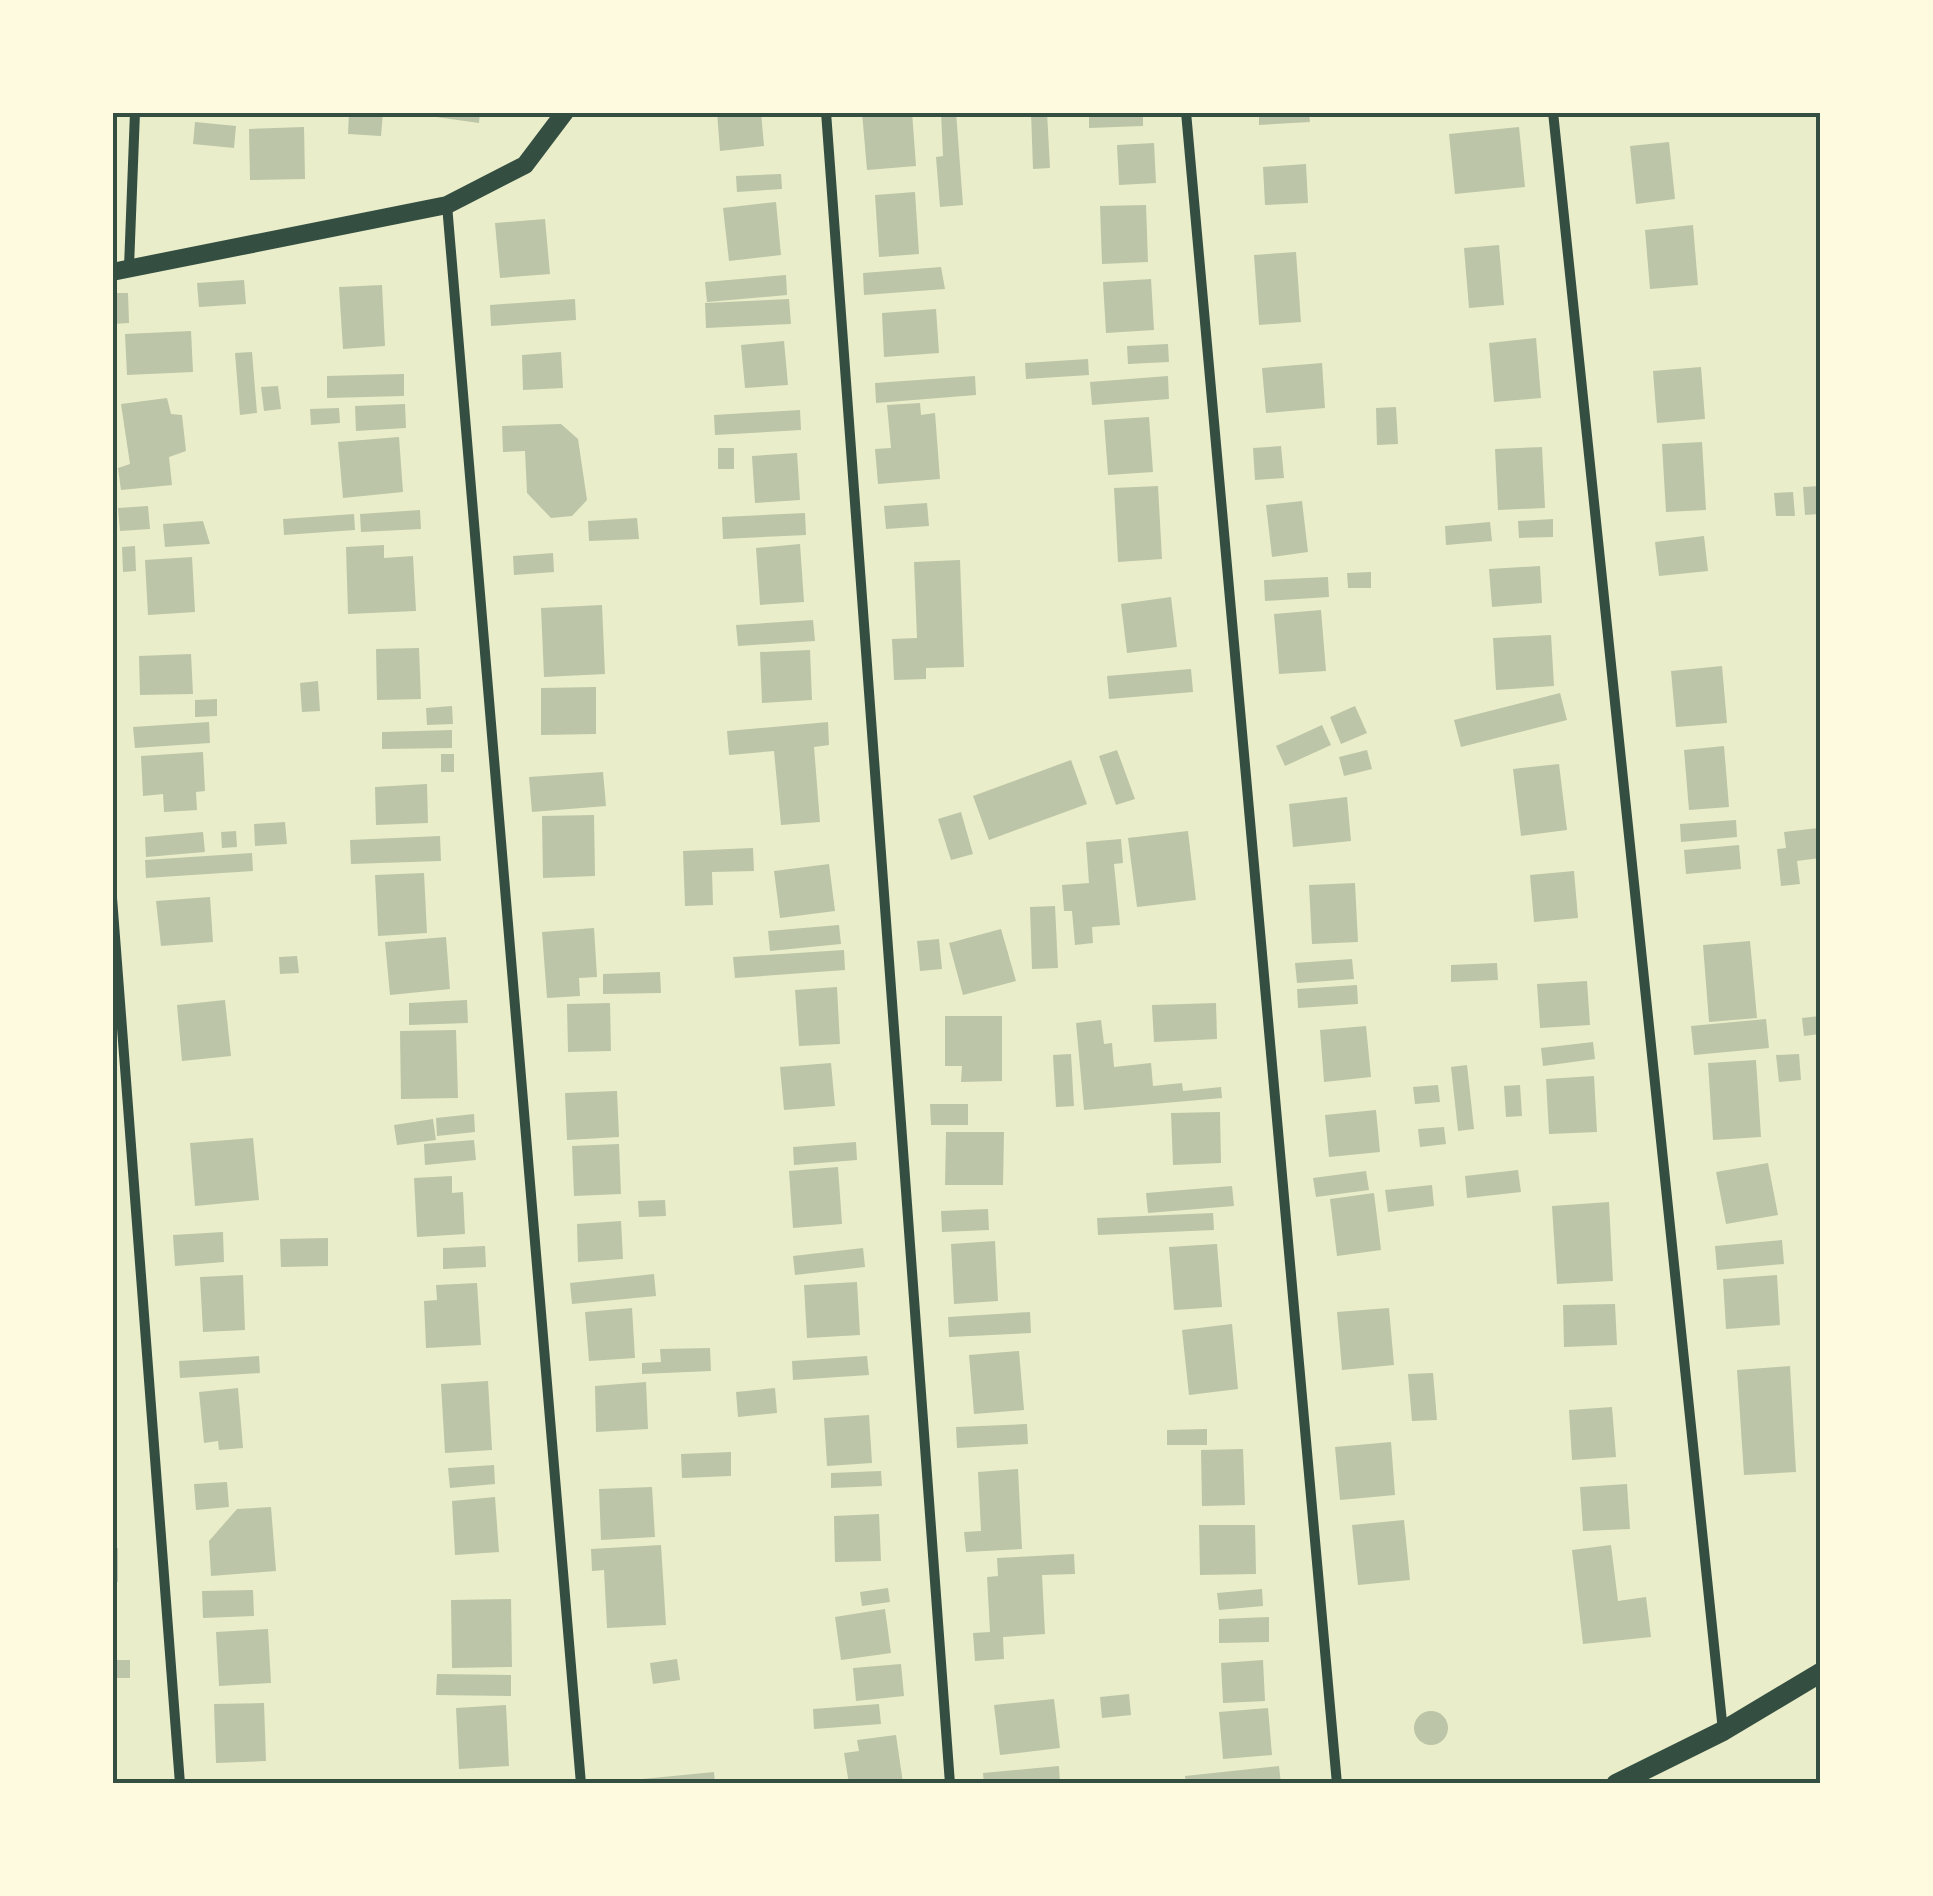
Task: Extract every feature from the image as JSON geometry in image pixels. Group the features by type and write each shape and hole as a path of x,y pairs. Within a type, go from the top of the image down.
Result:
{"main road":[{"path":"1616,1784 1723,1731 1820,1673"}],"street":[{"path":"135,112 121,270 447,204 525,164 565,112"},
{"path":"826,112 950,1784"},
{"path":"1186,112 1337,1784"},
{"path":"1552,112 1723,1731"},
{"path":"447,204 581,1784"},
{"path":"112,898 180,1784"}],"building":[{"path":"349,112 383,112 381,136 348,134"},
{"path":"480,112 479,123 422,115"},
{"path":"717,112 761,112 764,146 720,151"},
{"path":"862,112 912,112 916,166 867,170"},
{"path":"941,112 956,112 963,205 940,207 936,157 943,156"},
{"path":"1031,112 1047,112 1050,168 1033,169"},
{"path":"1089,112 1143,112 1143,126 1089,128"},
{"path":"1259,112 1309,112 1310,122 1259,125"},
{"path":"195,122 236,126 234,148 193,144"},
{"path":"304,127 305,179 250,180 249,129"},
{"path":"1519,127 1525,187 1455,194 1449,134"},
{"path":"1669,142 1675,199 1636,204 1630,146"},
{"path":"1154,143 1156,183 1119,185 1117,145"},
{"path":"1306,164 1308,203 1265,205 1263,167"},
{"path":"781,174 782,189 737,192 736,176"},
{"path":"915,192 919,254 879,257 875,195"},
{"path":"776,202 781,255 729,261 723,208"},
{"path":"1146,205 1148,262 1102,264 1100,206"},
{"path":"545,219 550,274 500,278 495,223"},
{"path":"1693,225 1698,285 1650,289 1645,230"},
{"path":"1499,245 1504,305 1469,308 1464,248"},
{"path":"1296,252 1301,322 1259,325 1254,255"},
{"path":"941,267 945,289 864,295 863,273"},
{"path":"786,275 787,295 707,302 705,282"},
{"path":"1151,279 1154,330 1106,333 1103,282"},
{"path":"244,280 246,304 199,307 197,283"},
{"path":"382,285 385,346 343,349 339,287"},
{"path":"112,293 128,293 129,323 112,324"},
{"path":"575,299 576,320 491,326 490,305"},
{"path":"789,299 791,324 706,328 705,303"},
{"path":"936,309 939,353 884,357 882,313"},
{"path":"191,331 193,372 127,375 125,334"},
{"path":"1536,338 1541,398 1494,402 1489,343"},
{"path":"784,341 788,385 745,388 741,345"},
{"path":"1168,344 1169,362 1128,364 1127,346"},
{"path":"252,352 257,413 240,415 235,353"},
{"path":"561,352 563,388 523,390 522,355"},
{"path":"1088,359 1089,375 1026,379 1025,363"},
{"path":"1322,363 1325,408 1266,413 1262,368"},
{"path":"1701,367 1705,419 1657,423 1653,371"},
{"path":"404,374 404,396 327,398 327,376"},
{"path":"975,376 976,395 876,403 875,383"},
{"path":"1168,376 1169,399 1092,405 1090,382"},
{"path":"278,386 281,409 264,411 261,387"},
{"path":"167,398 171,414 182,415 186,451 169,457 172,485 121,490 118,468 130,464 121,404"},
{"path":"920,403 921,415 935,413 940,479 878,484 875,449 891,448 887,405"},
{"path":"405,404 406,428 356,431 355,406"},
{"path":"1396,407 1398,444 1377,445 1376,408"},
{"path":"339,408 340,423 311,425 310,409"},
{"path":"800,410 801,430 715,435 714,415"},
{"path":"1149,417 1153,472 1108,475 1104,420"},
{"path":"561,424 578,439 587,500 572,516 551,518 527,493 525,451 503,452 502,426"},
{"path":"399,437 403,492 343,498 338,442"},
{"path":"1702,442 1706,510 1666,512 1662,444"},
{"path":"1281,446 1284,478 1255,480 1253,448"},
{"path":"1542,447 1545,508 1498,510 1495,449"},
{"path":"718,448 734,448 734,469 718,469"},
{"path":"797,453 800,500 755,503 752,456"},
{"path":"1158,486 1162,559 1118,562 1114,488"},
{"path":"1820,486 1820,514 1805,515 1803,487"},
{"path":"1793,492 1795,516 1776,516 1774,493"},
{"path":"1302,501 1308,552 1272,557 1266,505"},
{"path":"927,503 929,526 886,529 884,506"},
{"path":"148,506 150,529 120,531 118,508"},
{"path":"420,510 421,529 361,532 360,514"},
{"path":"805,513 806,535 723,539 722,517"},
{"path":"354,514 355,530 284,535 283,519"},
{"path":"637,518 639,539 589,541 588,521"},
{"path":"1553,519 1553,537 1519,538 1518,521"},
{"path":"203,521 210,544 165,547 163,524"},
{"path":"1490,522 1492,541 1446,545 1445,526"},
{"path":"1704,536 1708,571 1659,576 1655,542"},
{"path":"800,544 804,602 760,605 756,548"},
{"path":"384,545 384,558 413,556 416,611 348,614 346,547"},
{"path":"135,546 136,571 123,572 122,547"},
{"path":"553,553 554,572 514,575 513,556"},
{"path":"192,557 195,612 148,615 145,560"},
{"path":"960,560 964,667 926,668 926,679 894,680 892,639 917,638 914,562"},
{"path":"1540,566 1542,603 1492,607 1489,569"},
{"path":"1371,572 1371,588 1348,588 1347,573"},
{"path":"1328,577 1329,597 1265,601 1264,580"},
{"path":"1171,597 1177,647 1127,653 1121,604"},
{"path":"602,605 605,674 544,677 541,608"},
{"path":"1321,610 1326,671 1279,674 1274,614"},
{"path":"813,620 815,641 738,646 736,625"},
{"path":"1551,635 1554,686 1496,690 1493,638"},
{"path":"419,648 421,699 377,700 376,649"},
{"path":"810,650 812,700 762,703 760,652"},
{"path":"191,654 193,694 140,695 139,656"},
{"path":"1722,666 1727,723 1676,727 1671,671"},
{"path":"1191,669 1193,692 1109,699 1107,676"},
{"path":"318,681 320,711 302,712 300,683"},
{"path":"596,687 596,734 541,735 541,688"},
{"path":"1560,693 1567,720 1461,747 1454,720"},
{"path":"217,699 217,716 195,717 195,700"},
{"path":"452,706 453,724 427,725 426,708"},
{"path":"1355,706 1367,733 1341,744 1330,717"},
{"path":"209,722 210,743 135,748 133,727"},
{"path":"828,722 829,745 814,747 820,822 781,825 774,751 729,755 727,731"},
{"path":"1322,725 1331,745 1285,766 1276,746"},
{"path":"452,730 452,748 382,749 382,732"},
{"path":"1724,746 1729,807 1689,810 1684,750"},
{"path":"1117,750 1135,799 1116,805 1099,756"},
{"path":"1367,750 1372,769 1344,776 1339,757"},
{"path":"203,752 205,791 196,792 197,810 164,812 163,794 143,796 141,756"},
{"path":"441,754 454,754 454,772 441,772"},
{"path":"1071,760 1087,804 989,840 973,796"},
{"path":"1559,764 1567,830 1521,836 1513,769"},
{"path":"603,772 606,806 532,812 529,777"},
{"path":"427,784 428,823 376,825 375,787"},
{"path":"1347,797 1351,841 1293,847 1289,804"},
{"path":"961,812 973,854 951,860 938,819"},
{"path":"594,815 595,876 543,878 542,816"},
{"path":"1736,820 1737,837 1681,842 1680,824"},
{"path":"285,822 287,844 255,846 254,824"},
{"path":"1818,828 1820,858 1797,861 1800,884 1781,886 1777,849 1786,848 1784,832"},
{"path":"236,831 237,847 222,848 221,832"},
{"path":"1188,831 1196,900 1137,907 1128,838"},
{"path":"203,832 205,852 146,857 145,837"},
{"path":"440,836 441,861 351,864 350,840"},
{"path":"1121,839 1123,863 1114,864 1120,925 1092,927 1093,943 1075,945 1072,911 1064,911 1062,885 1089,883 1086,842"},
{"path":"1739,845 1741,869 1686,874 1684,850"},
{"path":"753,848 754,871 712,872 713,905 685,906 683,851"},
{"path":"252,853 253,871 146,878 145,860"},
{"path":"829,864 835,911 780,918 774,871"},
{"path":"1574,871 1578,918 1534,922 1530,875"},
{"path":"424,873 427,933 378,936 375,875"},
{"path":"1355,883 1358,942 1312,944 1309,885"},
{"path":"210,897 213,942 161,946 156,901"},
{"path":"1055,906 1058,968 1032,969 1030,907"},
{"path":"839,925 841,944 770,951 768,931"},
{"path":"594,928 597,977 579,978 580,996 547,998 542,932"},
{"path":"1001,929 1016,981 963,995 949,943"},
{"path":"446,937 450,989 390,995 385,942"},
{"path":"939,939 942,969 920,971 917,941"},
{"path":"1750,941 1757,1018 1709,1022 1703,945"},
{"path":"844,950 845,970 735,978 733,957"},
{"path":"297,956 299,973 280,974 279,957"},
{"path":"1352,959 1354,979 1297,983 1295,963"},
{"path":"1497,963 1498,980 1451,982 1451,965"},
{"path":"660,972 661,993 603,994 603,974"},
{"path":"1587,981 1590,1025 1540,1028 1537,984"},
{"path":"1357,985 1358,1004 1298,1008 1297,989"},
{"path":"837,987 840,1044 799,1046 795,990"},
{"path":"225,1000 231,1056 182,1061 177,1005"},
{"path":"467,1000 468,1023 409,1025 409,1003"},
{"path":"610,1003 611,1051 568,1052 567,1004"},
{"path":"1216,1003 1217,1039 1154,1042 1152,1005"},
{"path":"945,1016 1002,1016 1002,1081 961,1082 962,1066 945,1066"},
{"path":"1820,1016 1820,1034 1804,1036 1802,1018"},
{"path":"1766,1019 1769,1048 1694,1055 1691,1026"},
{"path":"1101,1020 1104,1044 1112,1043 1114,1067 1151,1063 1153,1086 1182,1083 1183,1091 1221,1087 1222,1098 1084,1110 1076,1023"},
{"path":"1366,1026 1371,1077 1324,1082 1320,1030"},
{"path":"456,1030 458,1098 401,1099 400,1031"},
{"path":"1593,1042 1595,1059 1543,1066 1541,1048"},
{"path":"1071,1054 1074,1106 1056,1107 1053,1055"},
{"path":"1799,1054 1801,1080 1779,1082 1776,1055"},
{"path":"1756,1060 1761,1137 1713,1140 1708,1063"},
{"path":"831,1063 835,1106 784,1110 780,1067"},
{"path":"1467,1065 1474,1129 1458,1131 1451,1067"},
{"path":"1594,1076 1597,1132 1549,1134 1546,1079"},
{"path":"1438,1085 1440,1102 1415,1104 1413,1087"},
{"path":"1520,1085 1522,1116 1506,1117 1504,1086"},
{"path":"617,1091 619,1137 567,1140 565,1093"},
{"path":"930,1104 968,1104 968,1125 931,1125"},
{"path":"1376,1110 1380,1152 1329,1157 1325,1115"},
{"path":"1220,1112 1221,1163 1173,1165 1171,1113"},
{"path":"474,1114 475,1132 437,1136 436,1118"},
{"path":"433,1119 436,1140 397,1145 394,1125"},
{"path":"1444,1127 1446,1144 1420,1147 1418,1129"},
{"path":"946,1132 1004,1132 1003,1185 945,1185"},
{"path":"253,1138 259,1200 195,1206 190,1143"},
{"path":"474,1140 476,1160 425,1165 424,1144"},
{"path":"856,1142 857,1160 794,1165 793,1147"},
{"path":"619,1144 621,1194 574,1196 572,1146"},
{"path":"1768,1163 1778,1215 1726,1224 1716,1172"},
{"path":"838,1167 842,1224 793,1228 789,1171"},
{"path":"1518,1170 1521,1192 1467,1198 1465,1176"},
{"path":"1366,1171 1369,1190 1316,1197 1313,1178"},
{"path":"452,1176 452,1193 463,1192 465,1234 417,1237 414,1178"},
{"path":"1432,1185 1434,1206 1388,1212 1385,1190"},
{"path":"1232,1186 1234,1206 1148,1213 1146,1193"},
{"path":"1374,1193 1381,1250 1337,1256 1330,1199"},
{"path":"665,1200 666,1216 639,1217 638,1201"},
{"path":"1609,1202 1613,1281 1557,1284 1552,1206"},
{"path":"988,1209 989,1230 942,1232 941,1211"},
{"path":"1213,1213 1214,1230 1098,1235 1097,1218"},
{"path":"621,1221 623,1259 578,1262 577,1224"},
{"path":"223,1232 224,1262 175,1266 173,1235"},
{"path":"328,1238 328,1266 281,1267 280,1239"},
{"path":"1782,1240 1784,1264 1717,1270 1715,1246"},
{"path":"995,1241 998,1301 954,1304 951,1244"},
{"path":"1217,1244 1222,1307 1174,1310 1169,1247"},
{"path":"485,1246 486,1267 443,1269 443,1248"},
{"path":"863,1248 865,1267 795,1275 793,1256"},
{"path":"654,1274 656,1296 572,1304 570,1283"},
{"path":"243,1275 245,1330 203,1332 200,1277"},
{"path":"1777,1275 1780,1325 1726,1329 1723,1279"},
{"path":"857,1282 860,1335 807,1338 804,1285"},
{"path":"477,1283 481,1345 426,1348 424,1301 437,1300 436,1285"},
{"path":"1615,1304 1617,1345 1564,1347 1563,1305"},
{"path":"632,1308 635,1358 589,1361 585,1312"},
{"path":"1389,1308 1394,1365 1342,1370 1337,1312"},
{"path":"1030,1312 1031,1333 949,1337 948,1317"},
{"path":"1232,1324 1238,1389 1189,1395 1182,1330"},
{"path":"710,1348 711,1371 642,1374 642,1363 661,1362 660,1349"},
{"path":"1019,1351 1024,1410 974,1414 969,1355"},
{"path":"259,1356 260,1373 180,1378 179,1361"},
{"path":"867,1356 869,1375 793,1380 792,1361"},
{"path":"1790,1366 1796,1472 1744,1475 1737,1370"},
{"path":"1433,1373 1437,1420 1412,1421 1408,1374"},
{"path":"488,1381 492,1450 445,1453 441,1384"},
{"path":"646,1382 648,1429 596,1432 595,1386"},
{"path":"238,1388 243,1448 219,1450 218,1441 204,1443 199,1392"},
{"path":"775,1388 777,1413 738,1417 736,1392"},
{"path":"1612,1407 1616,1457 1572,1460 1569,1410"},
{"path":"869,1415 872,1463 827,1466 824,1418"},
{"path":"1027,1424 1028,1444 957,1448 956,1427"},
{"path":"1207,1429 1207,1445 1167,1445 1167,1430"},
{"path":"1391,1442 1395,1495 1340,1500 1335,1447"},
{"path":"1243,1449 1245,1505 1202,1506 1201,1450"},
{"path":"731,1452 731,1476 682,1478 681,1454"},
{"path":"494,1465 495,1484 450,1488 448,1468"},
{"path":"1018,1469 1022,1549 966,1552 964,1532 981,1531 978,1472"},
{"path":"881,1471 882,1486 831,1488 831,1473"},
{"path":"227,1482 229,1507 196,1510 194,1484"},
{"path":"1627,1484 1630,1529 1583,1531 1580,1487"},
{"path":"652,1487 655,1537 601,1540 599,1489"},
{"path":"495,1497 499,1552 455,1555 452,1501"},
{"path":"271,1507 276,1571 211,1576 209,1541 237,1509"},
{"path":"879,1514 881,1561 835,1562 834,1516"},
{"path":"1404,1520 1410,1580 1358,1585 1352,1525"},
{"path":"1199,1525 1255,1525 1256,1574 1200,1575"},
{"path":"661,1545 666,1625 607,1628 604,1570 592,1571 591,1549"},
{"path":"1611,1545 1618,1601 1646,1597 1651,1637 1583,1644 1572,1550"},
{"path":"112,1548 118,1548 118,1582 112,1581"},
{"path":"1074,1554 1075,1574 1042,1575 1045,1634 1003,1637 1004,1659 975,1661 973,1633 990,1632 987,1577 998,1576 997,1558"},
{"path":"888,1588 890,1602 862,1606 860,1592"},
{"path":"1262,1589 1263,1606 1219,1610 1217,1593"},
{"path":"253,1590 254,1616 203,1618 202,1591"},
{"path":"511,1599 512,1667 452,1668 451,1600"},
{"path":"885,1609 891,1653 841,1660 835,1617"},
{"path":"1269,1617 1269,1642 1219,1643 1219,1619"},
{"path":"268,1629 271,1683 219,1686 216,1632"},
{"path":"677,1659 680,1680 653,1684 650,1663"},
{"path":"112,1660 130,1660 130,1678 112,1678"},
{"path":"1263,1660 1265,1701 1223,1703 1221,1663"},
{"path":"901,1664 904,1696 856,1701 853,1668"},
{"path":"437,1674 511,1675 511,1696 436,1695"},
{"path":"1129,1694 1131,1715 1102,1718 1100,1697"},
{"path":"1054,1699 1060,1748 1000,1755 994,1705"},
{"path":"264,1703 266,1761 216,1763 214,1704"},
{"path":"879,1704 881,1724 814,1729 813,1709"},
{"path":"506,1705 509,1766 459,1769 456,1708"},
{"path":"1268,1708 1272,1755 1223,1759 1219,1712"},
{"path":"1431,1711 1443,1716 1448,1728 1443,1740 1431,1745 1419,1740 1414,1728 1419,1716"},
{"path":"896,1735 903,1783 849,1784 844,1753 859,1751 857,1740"},
{"path":"1059,1766 1060,1784 984,1784 983,1773"},
{"path":"1279,1766 1281,1784 1186,1784 1185,1776"},
{"path":"714,1772 715,1784 622,1784 622,1781"}]}
